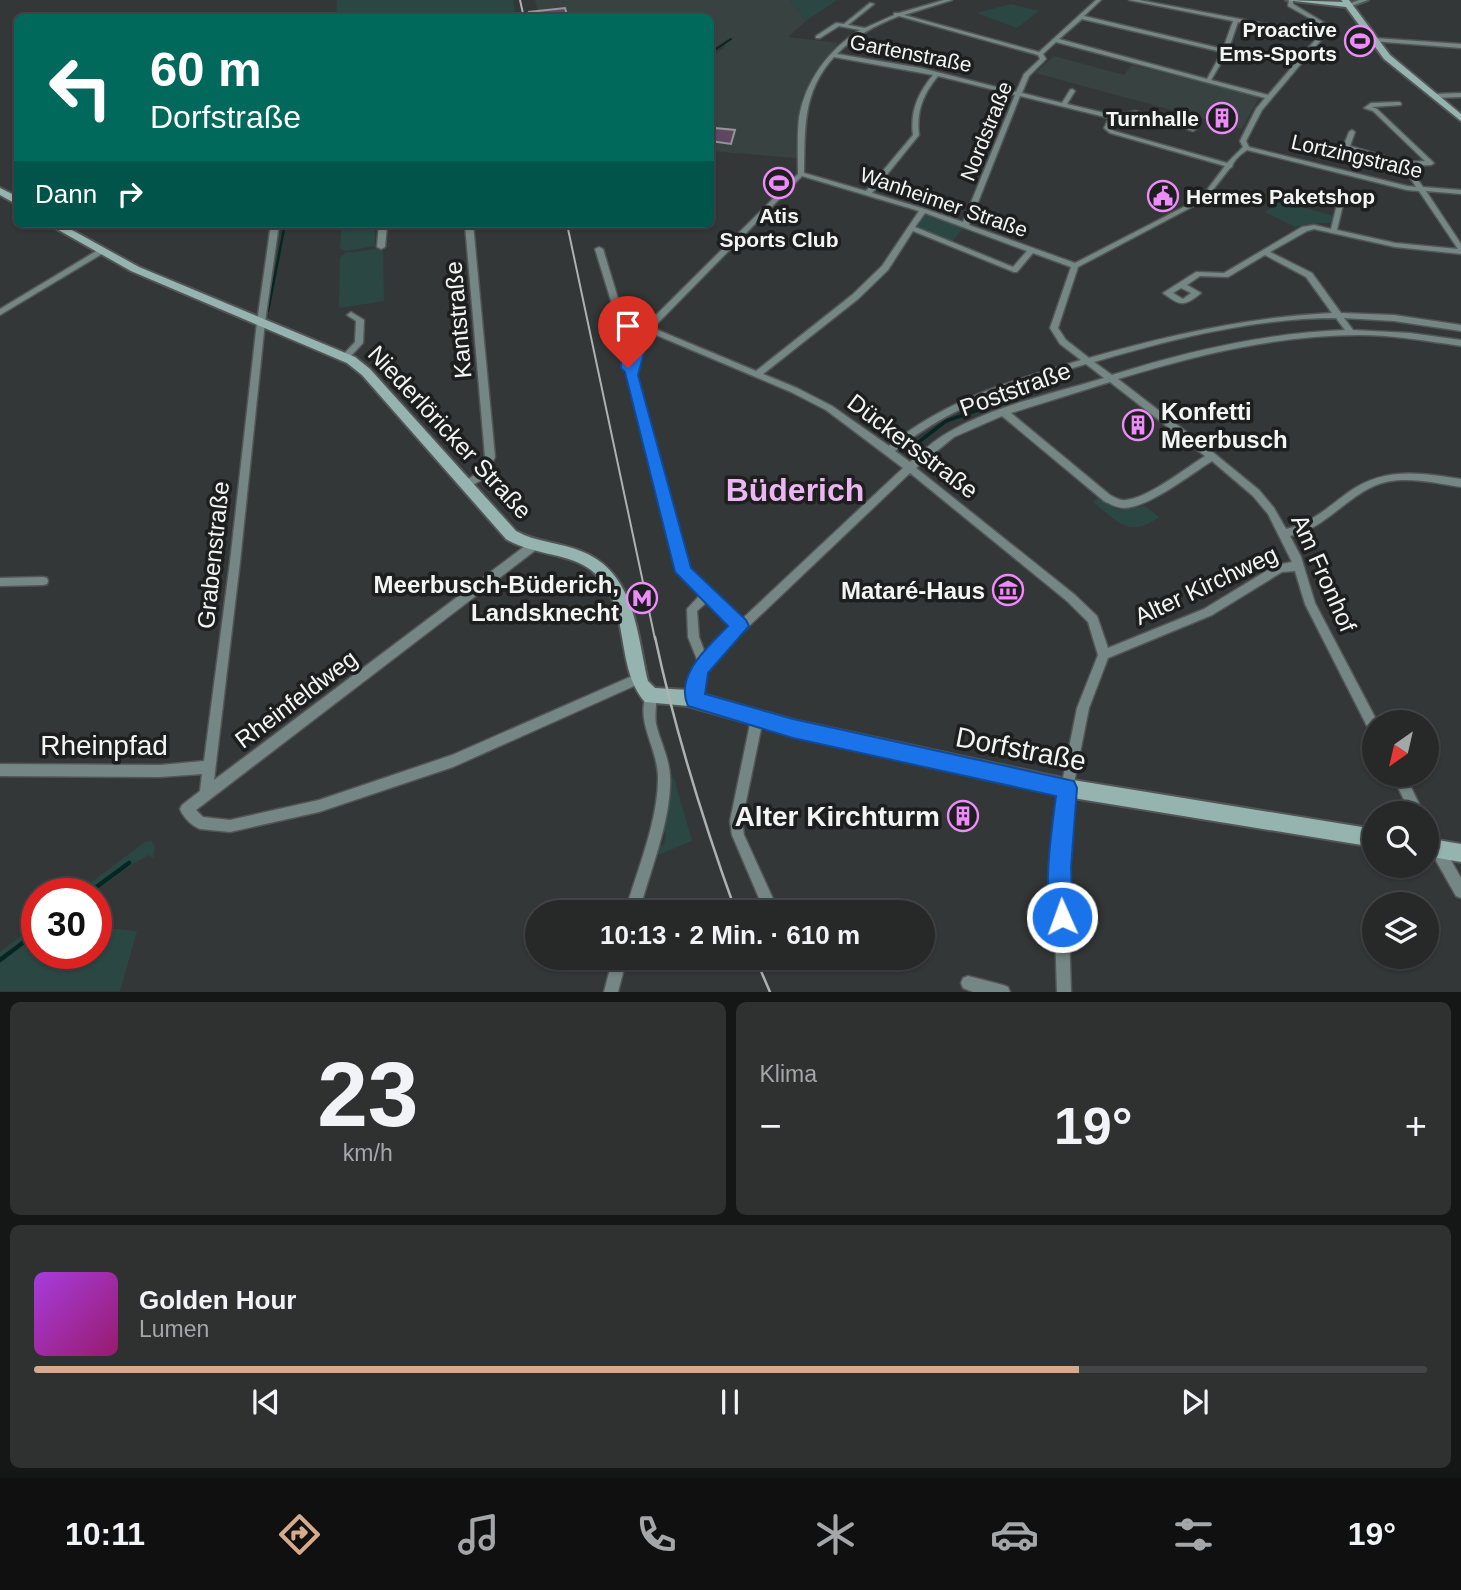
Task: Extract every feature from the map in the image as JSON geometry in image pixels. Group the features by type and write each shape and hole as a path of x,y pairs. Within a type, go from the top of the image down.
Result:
{"main road":[{"path":"1290,0 1346,2 1387,57 1461,118"},
{"name":"Niederlöricker Straße","path":"59,228 101,252 167,283 345,357 366,372 504,529 533,546 580,557 608,576 620,596 643,690 656,697"},
{"name":"Dorfstraße","path":"656,697 695,700 757,719 1067,788 1362,836"},
{"path":"1439,849 1461,853"}],"street":[{"path":"740,626 683,572 631,375 641,338 802,174 804,110 815,80 841,44 894,14 950,0"},
{"name":"Nordstraße","path":"966,224 1026,75 1043,59 1044,55 1040,54 1099,0"},
{"path":"1131,0 1319,36 1330,28 1290,5 1290,0"},
{"path":"1346,2 1358,0"},
{"path":"1346,2 1365,0"},
{"path":"846,24 872,4"},
{"path":"894,14 1040,54"},
{"path":"1081,18 1225,51"},
{"path":"1208,81 1225,51 1236,20"},
{"path":"818,37 831,26 846,24 866,30"},
{"path":"1075,266 1192,207 1212,191 1238,152 1246,148 1243,141 1259,108 1319,36"},
{"path":"1055,40 1269,97"},
{"path":"1374,40 1461,46"},
{"name":"Gartenstraße","path":"832,55 936,74 1113,117 1135,113 1157,119 1168,117 1173,123 1193,129"},
{"path":"867,193 916,135 914,123 922,90 936,74"},
{"path":"1064,105 1072,91"},
{"path":"1434,96 1461,95"},
{"path":"1352,132 1346,147 1404,164 1431,163 1375,110 1367,108 1371,105 1399,104"},
{"path":"1113,117 1107,128 1112,132 1230,166"},
{"name":"Lortzingstraße","path":"1246,148 1420,190 1461,192"},
{"path":"1404,164 1461,250"},
{"name":"Wanheimer Straße","path":"802,174 966,224 1075,266"},
{"path":"1334,229 1342,196"},
{"path":"757,374 855,297 885,268 923,210"},
{"path":"1181,285 1199,274 1226,275 1305,229 1314,227 1334,229 1395,245 1461,250"},
{"name":"Grabenstraße","path":"206,794 236,562 261,321 274,228"},
{"path":"381,247 383,228"},
{"name":"Kantstraße","path":"466,485 482,475 490,457 469,228"},
{"path":"911,228 1014,270 1032,250"},
{"name":"Dückersstraße","path":"599,249 620,317 757,374 829,408 889,451 1072,598 1093,620 1104,655"},
{"path":"0,312 101,252"},
{"path":"1265,252 1310,275 1350,332"},
{"name":"Am Fronhof","path":"1075,266 1054,328 1063,342 1256,493 1284,533 1299,566 1310,604 1365,710"},
{"path":"345,357 359,343 360,320 351,315"},
{"name":"Poststraße","path":"889,451 911,432 953,407 1087,361 1195,331 1272,320 1338,316 1404,318 1461,328"},
{"name":"Poststraße","path":"704,662 909,468 953,433 1110,378 1223,346 1279,335 1350,332 1410,334 1461,343"},
{"path":"1005,413 1107,498 1117,503 1127,505 1144,497 1212,456"},
{"name":"Alter Kirchweg","path":"1284,533 1306,529 1371,483 1394,478 1422,477 1461,483"},
{"name":"Rheinfeldweg","path":"533,546 186,809 200,823 230,826 319,806 453,761 639,678"},
{"name":"Alter Kirchweg","path":"1104,655 1208,612 1280,568 1299,566"},
{"path":"0,582 43,581"},
{"path":"695,700 697,679 704,662 691,632 692,609 706,596"},
{"path":"1065,992 1060,868 1067,788 1083,708 1104,655"},
{"path":"635,900 656,821 664,775 648,712 656,697"},
{"path":"757,719 736,821 738,835 767,900"},
{"name":"Rheinpfad","path":"0,770 159,771 209,767"},
{"path":"1439,859 1461,891"},
{"path":"611,992 617,970"},
{"path":"968,983 1003,992"}],"shaded area":[{"path":"337,0 513,0 515,14 336,14"},
{"path":"535,0 790,0 806,21 788,37 838,43 811,79 800,109 797,158 714,151 714,54 724,48 728,39 714,48 714,14 538,14"},
{"path":"790,0 837,0 806,21"},
{"path":"1011,4 1039,11 1017,28 976,13"},
{"path":"1054,56 1124,75 1132,65 1259,97 1242,129 1035,73"},
{"path":"1281,201 1333,216 1331,223 1295,227 1265,212"},
{"path":"924,213 965,226 951,243 914,228"},
{"path":"342,228 375,228 375,246 346,251 340,248"},
{"path":"377,249 383,251 384,301 339,308 340,258 345,253"},
{"path":"1098,498 1120,510 1145,506 1159,517 1139,527 1124,525 1093,502"},
{"path":"673,775 692,841 653,857 656,846 664,845 666,833 659,831"},
{"path":"151,841 155,846 153,858 149,855 112,879 97,878 145,842"},
{"path":"112,929 137,931 120,991 0,991 0,952 21,936 21,969 112,969"}],"building":[{"path":"565,8 567,14 529,14"},
{"path":"715,128 735,130 731,144 714,142"},
{"name":"Konfetti Meerbusch","path":"1139,416 1152,426 1139,433 1126,423"},
{"name":"Mataré-Haus","path":"1010,575 1022,583 1006,605 994,597"}],"waterway":[{"path":"714,50 731,39"},
{"path":"268,311 284,228"},
{"path":"907,451 946,421 1048,386"},
{"path":"109,878 129,863"},
{"path":"0,960 21,944"}],"tram line":[{"path":"520,0 523,14"},
{"path":"568,228 655,639"},
{"path":"655,637 691,776 732,900"},
{"path":"761,970 770,992"}],"place":[{"name":"Proactive Ems-Sports","path":"1360,41"},
{"name":"Turnhalle","path":"1222,118"},
{"name":"Atis Sports Club","path":"779,183"},
{"name":"Hermes Paketshop","path":"1163,196"},
{"name":"Konfetti Meerbusch","path":"1138,425"},
{"name":"Mataré-Haus","path":"1008,590"},
{"name":"Meerbusch-Büderich, Landsknecht","path":"642,598"},
{"name":"Alter Kirchturm","path":"963,816"}],"district":[{"name":"Büderich","path":"795,490"}],"route":[{"path":"628,368 627,358 635,341 641,338 631,375 683,572 740,626 699,669 695,700 774,724 1067,788 1060,868 1062,917"}]}
